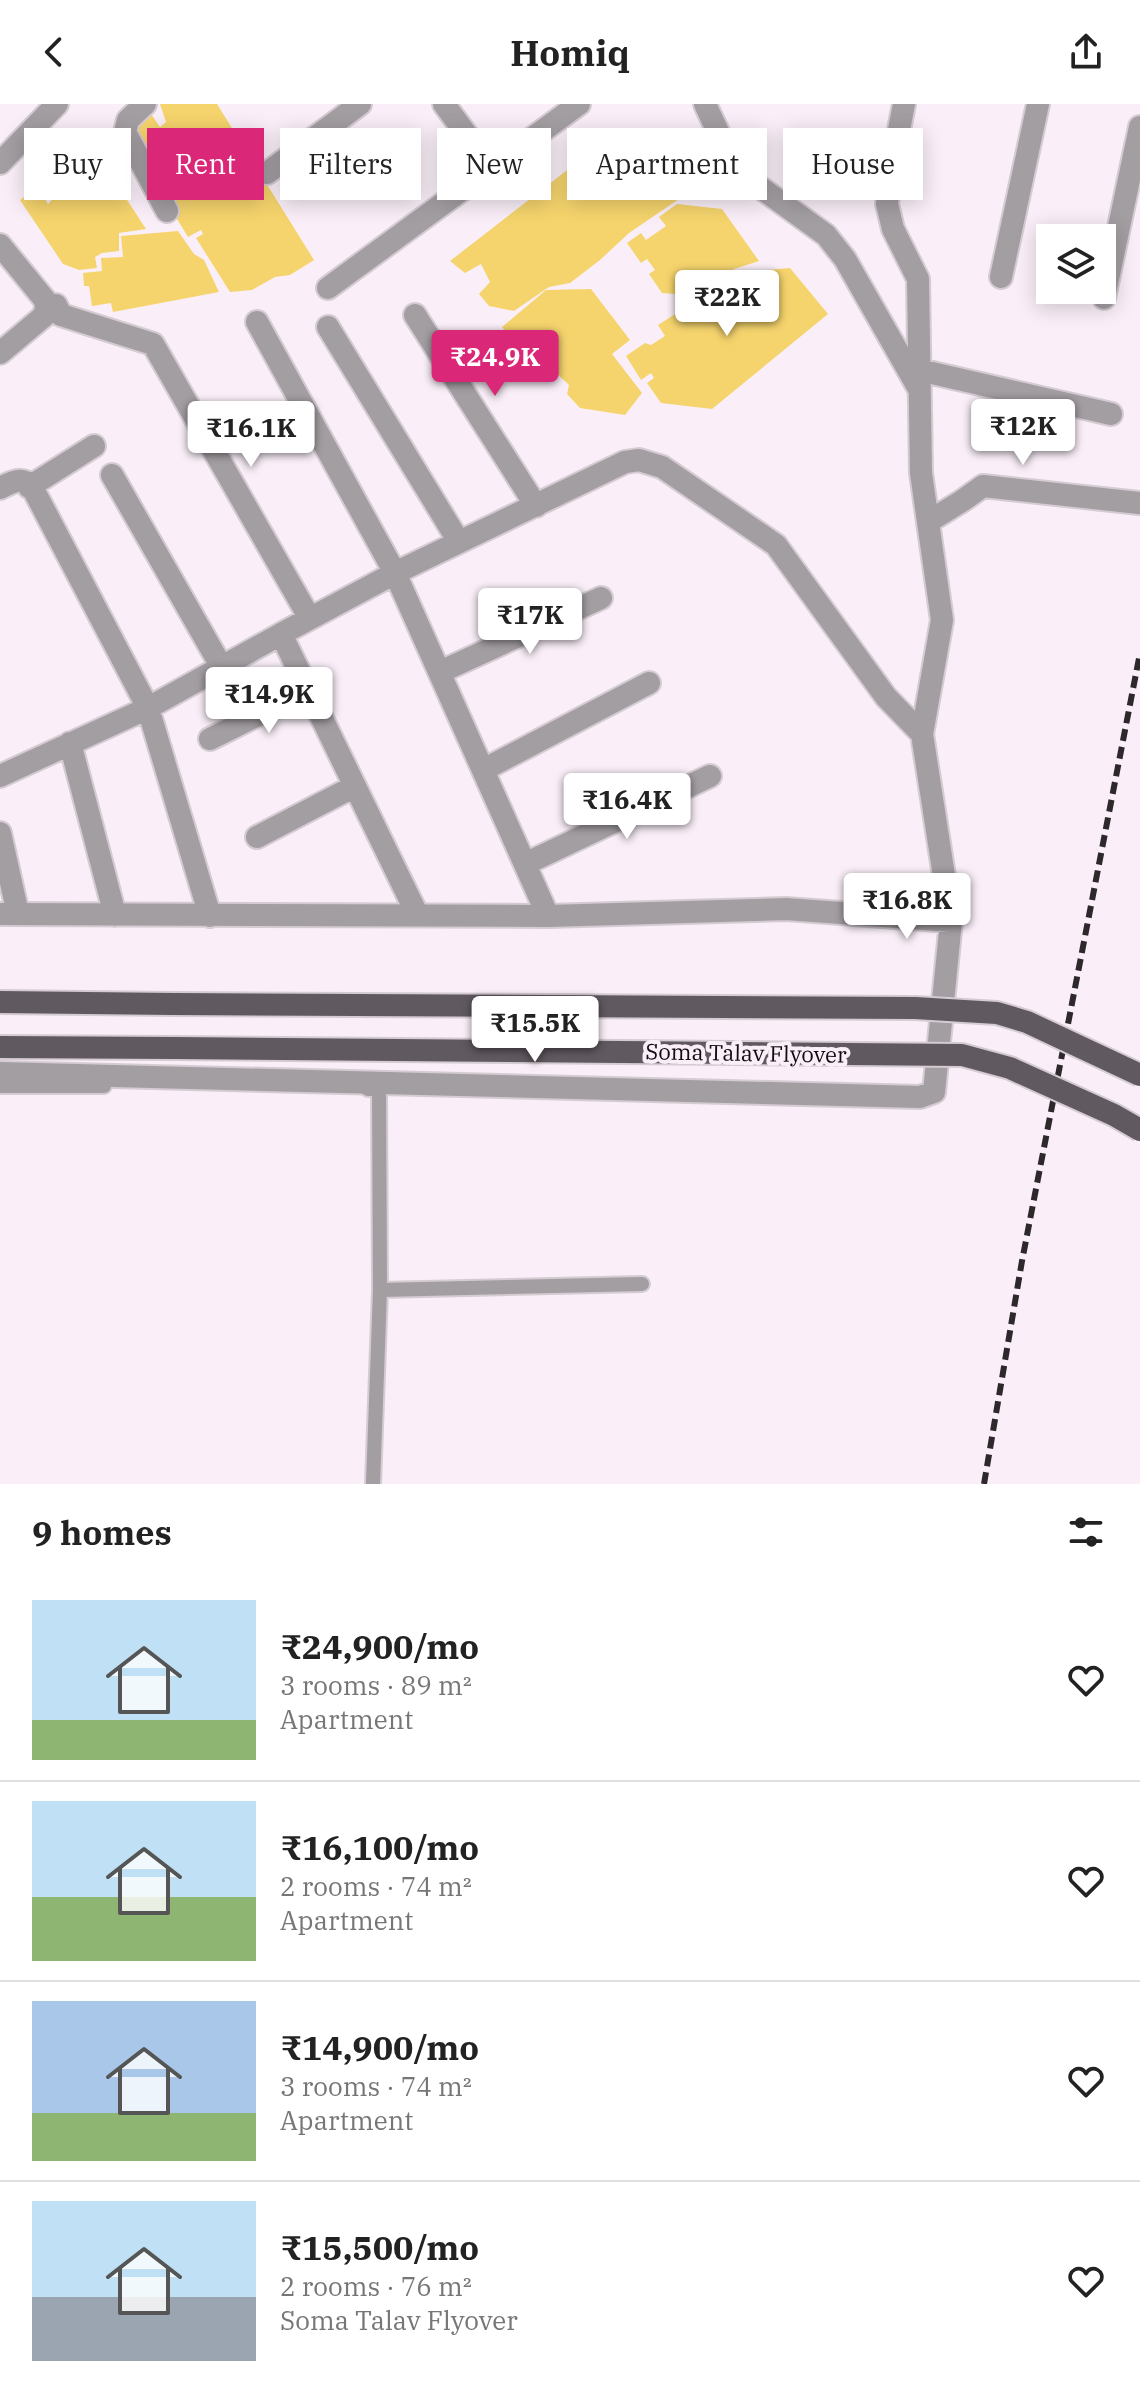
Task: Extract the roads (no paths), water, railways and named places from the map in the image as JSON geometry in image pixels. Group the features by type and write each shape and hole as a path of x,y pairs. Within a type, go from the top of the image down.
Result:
{"main road":[{"name":"Soma Talav Flyover","path":"0,1002 951,1009 997,1013 1027,1022 1140,1075"},
{"name":"Soma Talav Flyover","path":"0,1047 962,1055 1010,1068 1140,1130"}],"street":[{"path":"0,163 57,104"},
{"path":"145,104 128,120 125,132 167,211"},
{"path":"267,173 360,104"},
{"path":"444,104 462,128"},
{"path":"546,128 579,104"},
{"path":"705,104 725,147 754,183 826,235 845,259 919,380 1111,414"},
{"path":"0,1073 920,1097 934,1092 951,921 922,734 942,620 921,473 918,279 893,229 887,204 904,104"},
{"path":"1001,277 1038,104"},
{"path":"1116,241 1140,127"},
{"path":"328,288 448,200"},
{"path":"0,245 45,300 46,308 44,316 4,342"},
{"path":"56,305 61,315 153,344 309,617"},
{"path":"415,315 536,506"},
{"path":"257,322 395,573 548,916"},
{"path":"328,327 459,542"},
{"path":"30,486 94,446"},
{"path":"0,776 148,708 309,617 395,573 625,462 639,460 662,467 776,545 886,697 922,734"},
{"path":"112,475 221,666"},
{"path":"0,488 16,480 30,486 148,708 210,916"},
{"path":"928,522 983,486 1139,503"},
{"path":"440,672 601,598"},
{"path":"281,634 417,914"},
{"path":"483,770 649,683"},
{"path":"210,739 308,690"},
{"path":"70,743 115,915"},
{"path":"525,864 710,776"},
{"path":"257,837 355,786"},
{"path":"0,833 9,914 548,916 786,909 951,921"}],"lane":[{"path":"0,1086 379,1089 380,1290 373,1484"},
{"path":"380,1290 642,1284"}],"railway":[{"path":"984,1484 1022,1261 1140,653"}]}
